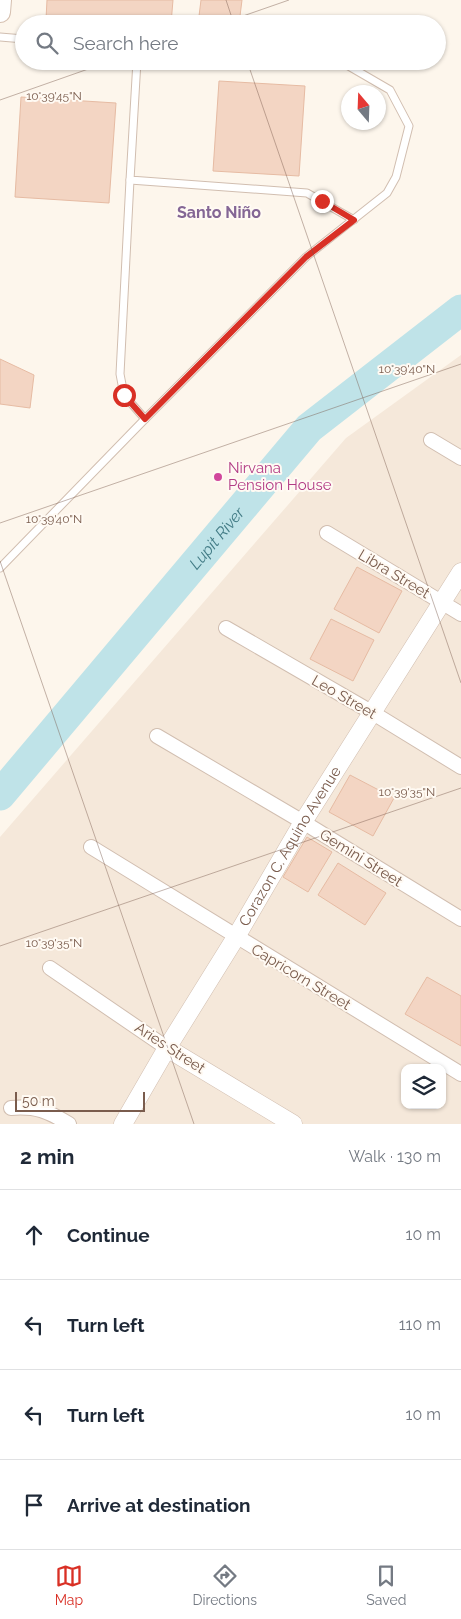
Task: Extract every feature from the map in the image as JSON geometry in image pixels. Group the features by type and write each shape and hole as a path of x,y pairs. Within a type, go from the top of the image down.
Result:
{"main road":[{"path":"0,12 1,0"}],"street":[{"path":"431,440 461,458"},
{"name":"Libra Street","path":"326,533 461,614"},
{"name":"Corazon C. Aquino Avenue","path":"123,1124 303,822 461,572"},
{"name":"Leo Street","path":"226,628 373,713 461,767"},
{"name":"Gemini Street","path":"157,736 303,822 461,919"},
{"name":"Capricorn Street","path":"91,847 461,1074"},
{"name":"Aries Street","path":"50,968 167,1048 293,1124"},
{"path":"11,1108 28,1107 52,1113 69,1124"}],"lane":[{"path":"0,37 15,38"},
{"path":"136,70 120,374 124,395 145,419"},
{"path":"0,568 306,257 386,193 396,177 409,126 390,90 356,70"},
{"path":"130,180 307,193 354,220"}],"shaded area":[{"path":"461,355 461,1124 0,1124 0,837 346,438"}],"building":[{"path":"47,0 173,0 172,15 46,15"},
{"path":"201,0 242,0 240,15 199,15"},
{"path":"219,81 305,86 299,176 213,171"},
{"path":"21,97 116,103 109,203 15,197"},
{"path":"0,359 34,375 30,408 0,404"},
{"path":"357,567 402,591 379,633 334,609"},
{"path":"331,619 374,640 353,681 310,659"},
{"path":"350,775 394,798 373,836 329,812"},
{"path":"307,837 332,852 308,892 283,877"},
{"path":"338,863 386,893 365,925 318,895"},
{"path":"427,977 461,996 461,1046 405,1014"}],"waterway":[{"name":"Lupit River","path":"0,795 309,428 461,310"}],"place":[{"name":"Nirvana Pension House","path":"218,477"}],"district":[{"name":"Santo Niño","path":"219,212"}],"route":[{"path":"124,395 145,419 306,257 354,220 322,201"}]}
